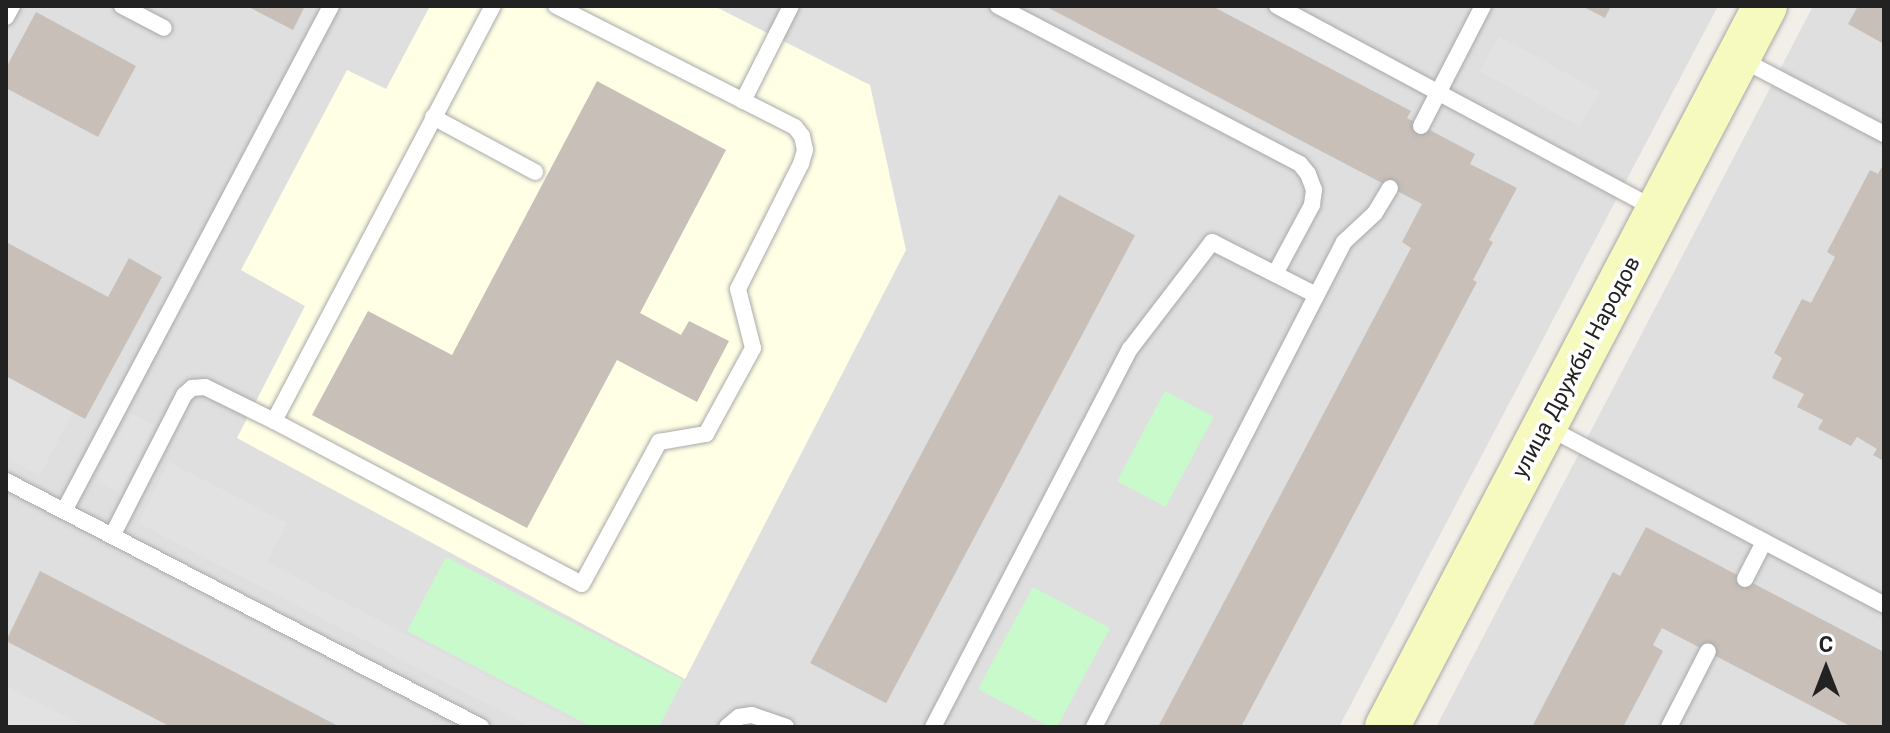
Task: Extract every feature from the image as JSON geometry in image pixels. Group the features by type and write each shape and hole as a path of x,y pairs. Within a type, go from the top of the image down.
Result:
{"street":[{"name":"улица Дружбы Народов","path":"1387,727 1765,6"}],"lane":[{"path":"6,17 12,6"},
{"path":"122,6 164,28"},
{"path":"64,511 331,6"},
{"path":"274,421 493,6"},
{"path":"112,536 184,395 192,388 205,387 582,584 659,442 706,434 753,348 738,289 805,150 795,127 556,6"},
{"path":"743,101 791,6"},
{"path":"998,6 1300,164 1314,190 1312,205 1275,274"},
{"path":"1277,6 1657,210"},
{"path":"1421,126 1483,6"},
{"path":"1738,57 1884,134"},
{"path":"433,117 535,172"},
{"path":"1094,727 1344,242 1375,213 1390,188"},
{"path":"933,727 1130,349 1212,242 1316,295"},
{"path":"1545,426 1884,605"},
{"path":"6,481 481,727"},
{"path":"1745,579 1764,542"},
{"path":"1669,727 1708,651"},
{"path":"727,727 739,717 752,715 786,727"}],"shaded area":[{"path":"6,6 1718,6 1339,727 6,727"},
{"path":"430,6 714,6 870,85 906,250 685,679 237,438 305,306 241,270 347,70 386,89"},
{"path":"1813,6 1884,6 1884,727 1436,727"},
{"path":"1499,36 1600,92 1580,127 1480,71"},
{"path":"6,376 73,412 40,476 6,458"},
{"path":"130,413 154,425 120,493 95,481"},
{"path":"169,462 287,523 267,562 585,727 531,727 138,523"},
{"path":"6,686 87,727 14,727 6,723"}],"green space":[{"path":"1165,391 1214,417 1166,507 1117,481"},
{"path":"446,557 683,680 659,727 592,727 407,631"},
{"path":"1033,587 1110,628 1057,727 1050,727 978,689"}],"building":[{"path":"247,6 305,6 293,30"},
{"path":"1045,6 1212,6 1411,111 1407,118 1475,154 1470,164 1517,188 1489,240 1493,242 1473,280 1477,282 1241,727 1158,727 1411,248 1402,242 1422,204"},
{"path":"1582,6 1611,6 1605,18"},
{"path":"1858,6 1884,6 1884,44 1848,24"},
{"path":"36,12 136,66 98,137 6,88 6,68"},
{"path":"597,81 726,150 640,313 681,335 689,321 729,341 697,402 617,360 527,528 312,415 368,311 452,355"},
{"path":"1884,163 1884,461 1873,455 1877,449 1857,437 1851,446 1818,429 1823,420 1797,407 1804,394 1772,378 1782,358 1774,353 1802,299 1811,303 1835,257 1827,252 1870,170 1878,174"},
{"path":"1059,195 1135,235 886,703 810,663"},
{"path":"6,242 108,297 129,258 162,277 85,419 6,376"},
{"path":"1646,527 1884,652 1884,727 1852,727 1662,628 1653,645 1663,651 1623,727 1532,727 1613,572 1620,576"},
{"path":"40,571 340,727 171,727 6,641"}]}
